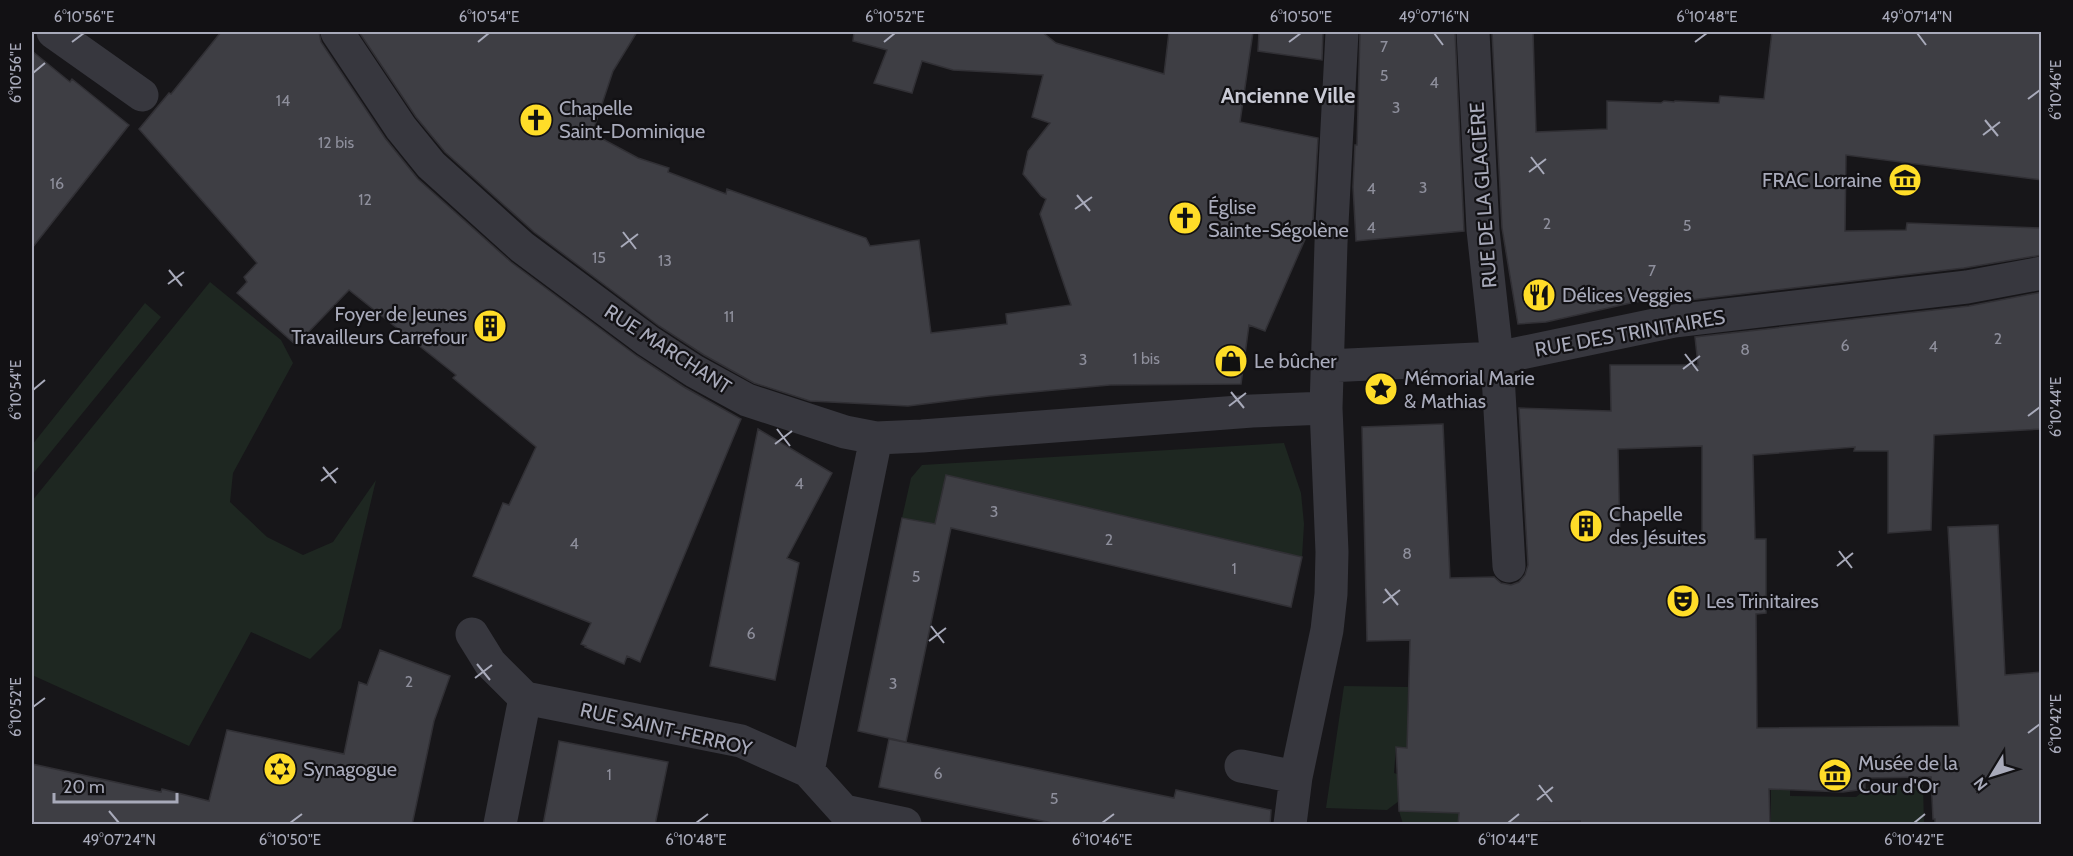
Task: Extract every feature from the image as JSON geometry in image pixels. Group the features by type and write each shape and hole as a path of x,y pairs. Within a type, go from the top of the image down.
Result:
{"street":[{"path":"53,32 142,95"},
{"name":"RUE MARCHANT","path":"337,32 416,149 448,182 522,247 648,341 694,371 747,400 845,432 876,438 1252,411 1326,408"},
{"path":"1290,825 1296,777 1327,630 1332,594 1326,408 1331,243 1342,32"},
{"name":"RUE DE LA GLACIÈRE","path":"1473,32 1483,230 1497,358"},
{"name":"RUE DES TRINITAIRES","path":"1327,366 1497,358 1674,321 1967,287 2042,273"},
{"path":"1497,358 1509,566"},
{"path":"876,438 808,771 844,811 905,825"},
{"path":"472,634 490,663 525,698 500,825"},
{"name":"RUE SAINT-FERROY","path":"525,698 741,741 808,771"},
{"path":"1241,766 1296,777"}],"shaded area":[{"path":"210,282 281,340 293,363 233,473 230,502 267,537 303,555 333,542 376,480 341,628 310,659 251,632 189,746 32,675 32,501"},
{"path":"145,303 161,317 32,475 32,445"},
{"path":"1284,443 1301,493 1304,524 1302,557 946,475 935,524 902,518 911,478 922,465"},
{"path":"1344,686 1408,687 1407,748 1396,748 1394,773 1397,774 1399,801 1387,810 1326,808"},
{"path":"1790,785 1790,796 1856,797 1869,787 1923,785 1924,824 1771,824 1771,786"},
{"path":"1399,811 1459,813 1458,824 1403,824"}],"building":[{"path":"221,32 319,32 321,42 385,138 418,179 511,262 637,356 684,387 741,419 640,662 627,656 624,664 581,644 591,623 473,576 503,503 509,505 536,447 453,378 456,375 349,290 296,345 237,293 247,282 244,277 257,263 139,129 169,93 171,94"},
{"path":"359,32 637,32 613,71 593,131 598,134 597,136 638,158 669,168 668,172 726,194 727,189 866,238 870,246 919,240 931,333 1007,324 1006,314 1071,305 1040,214 1046,199 1023,174 1028,151 1050,123 1032,117 1043,75 953,70 922,61 912,93 874,83 887,50 853,41 854,32 1042,32 1056,43 1164,74 1169,32 1253,32 1240,122 1318,138 1313,221 1265,331 1249,325 1241,384 1110,385 908,406 810,401 754,383 704,355 659,326 534,232 445,152 416,117"},
{"path":"1259,32 1323,32 1322,60 1258,51"},
{"path":"1360,32 1455,32 1464,231 1356,241 1353,187 1355,145 1357,145"},
{"path":"1492,32 1533,32 1536,132 1607,129 1607,101 1719,103 1720,96 1764,99 1772,32 2042,32 2042,180 1846,155 1845,231 1906,230 1907,223 2042,228 2042,255 1964,268 1690,300 1690,295 1635,302 1546,322 1518,324 1502,228"},
{"path":"32,51 70,82 72,79 129,125 32,248"},
{"path":"2042,292 2042,429 1934,435 1931,530 1888,533 1888,451 1854,451 1855,447 1753,455 1755,539 1766,539 1766,613 1756,614 1757,728 1959,726 1948,527 1998,525 2005,675 2042,672 2042,825 1935,825 1931,777 1865,778 1865,789 1843,792 1769,789 1770,825 1581,825 1580,821 1458,825 1459,813 1399,811 1396,747 1407,748 1410,640 1367,641 1362,427 1443,424 1450,578 1494,577 1501,583 1511,585 1519,582 1525,575 1528,565 1519,408 1611,411 1610,365 1698,365 1695,337 1969,306","holes":["1702,446 1702,539 1620,544 1618,449"]},
{"path":"758,429 832,473 787,558 799,563 775,680 710,666"},
{"path":"946,475 1302,557 1291,607 951,528 906,742 858,731 902,518 935,524"},
{"path":"380,650 450,676 434,721 412,825 32,825 32,764 161,792 162,789 209,801 227,730 344,754 359,682 367,685"},
{"path":"889,739 1174,798 1176,790 1271,810 1270,825 1062,825 879,787"},
{"path":"559,741 668,762 655,825 543,825"}],"place":[{"name":"Chapelle Saint-Dominique","path":"536,120"},
{"name":"FRAC Lorraine","path":"1905,180"},
{"name":"Église Sainte-Ségolène","path":"1185,218"},
{"name":"Délices Veggies","path":"1539,295"},
{"name":"Foyer de Jeunes Travailleurs Carrefour","path":"490,326"},
{"name":"Le bûcher","path":"1231,361"},
{"name":"Mémorial Marie & Mathias","path":"1381,389"},
{"name":"Chapelle des Jésuites","path":"1586,526"},
{"name":"Les Trinitaires","path":"1683,601"},
{"name":"Synagogue","path":"280,769"},
{"name":"Musée de la Cour d'Or","path":"1835,775"}],"district":[{"name":"Ancienne Ville","path":"1288,95"}]}
